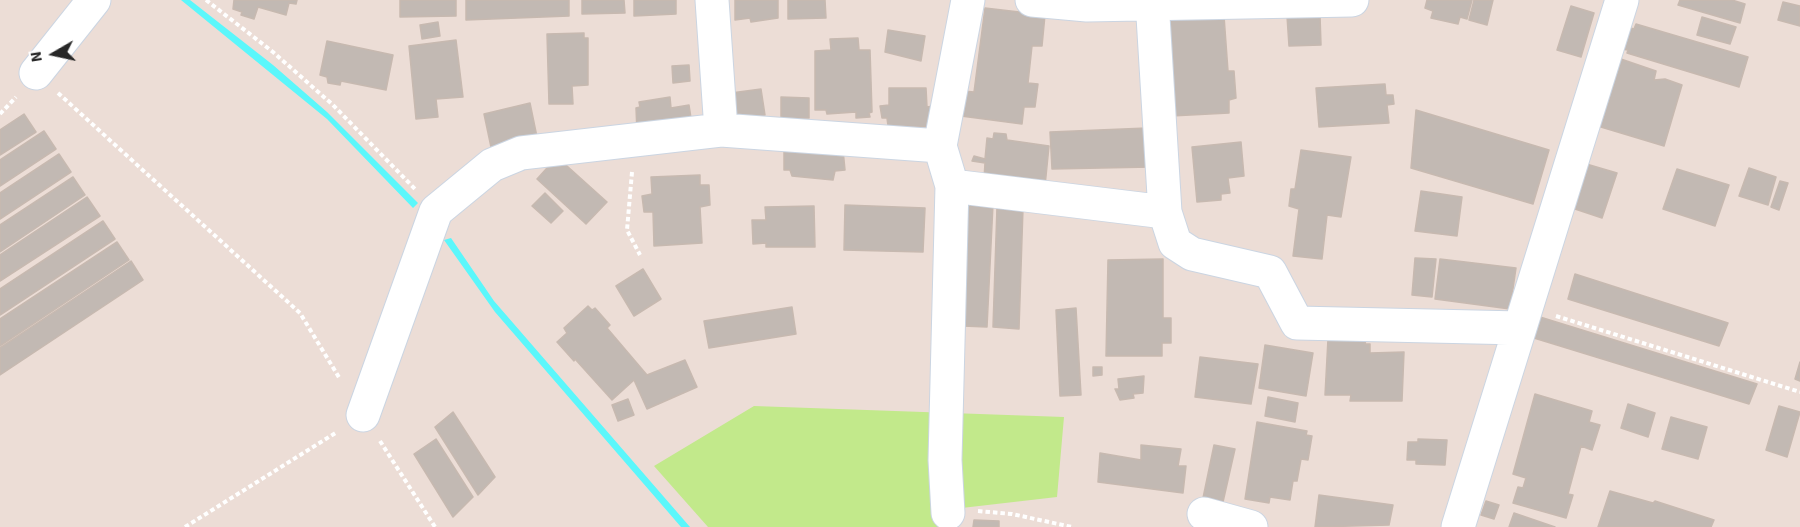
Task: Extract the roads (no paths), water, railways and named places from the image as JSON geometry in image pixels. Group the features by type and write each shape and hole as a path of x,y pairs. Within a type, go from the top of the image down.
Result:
{"street":[{"path":"36,73 94,0"},
{"path":"712,0 721,130"},
{"path":"948,513 945,460 952,186 940,146 968,0"},
{"path":"1032,0 1087,5 1152,1 1352,0"},
{"path":"1458,527 1622,0"},
{"path":"1152,1 1165,212 1175,243 1192,254 1270,272 1297,323 1523,317"},
{"path":"363,416 436,211 492,165 521,153 563,147 635,142 721,130 940,146"},
{"path":"952,186 1165,212"},
{"path":"1204,514 1251,527"}],"water":[{"path":"181,0 190,0 273,65 327,112 418,203 413,208 327,119"},
{"path":"451,238 494,301 690,527 681,527 495,312 444,240"}]}
